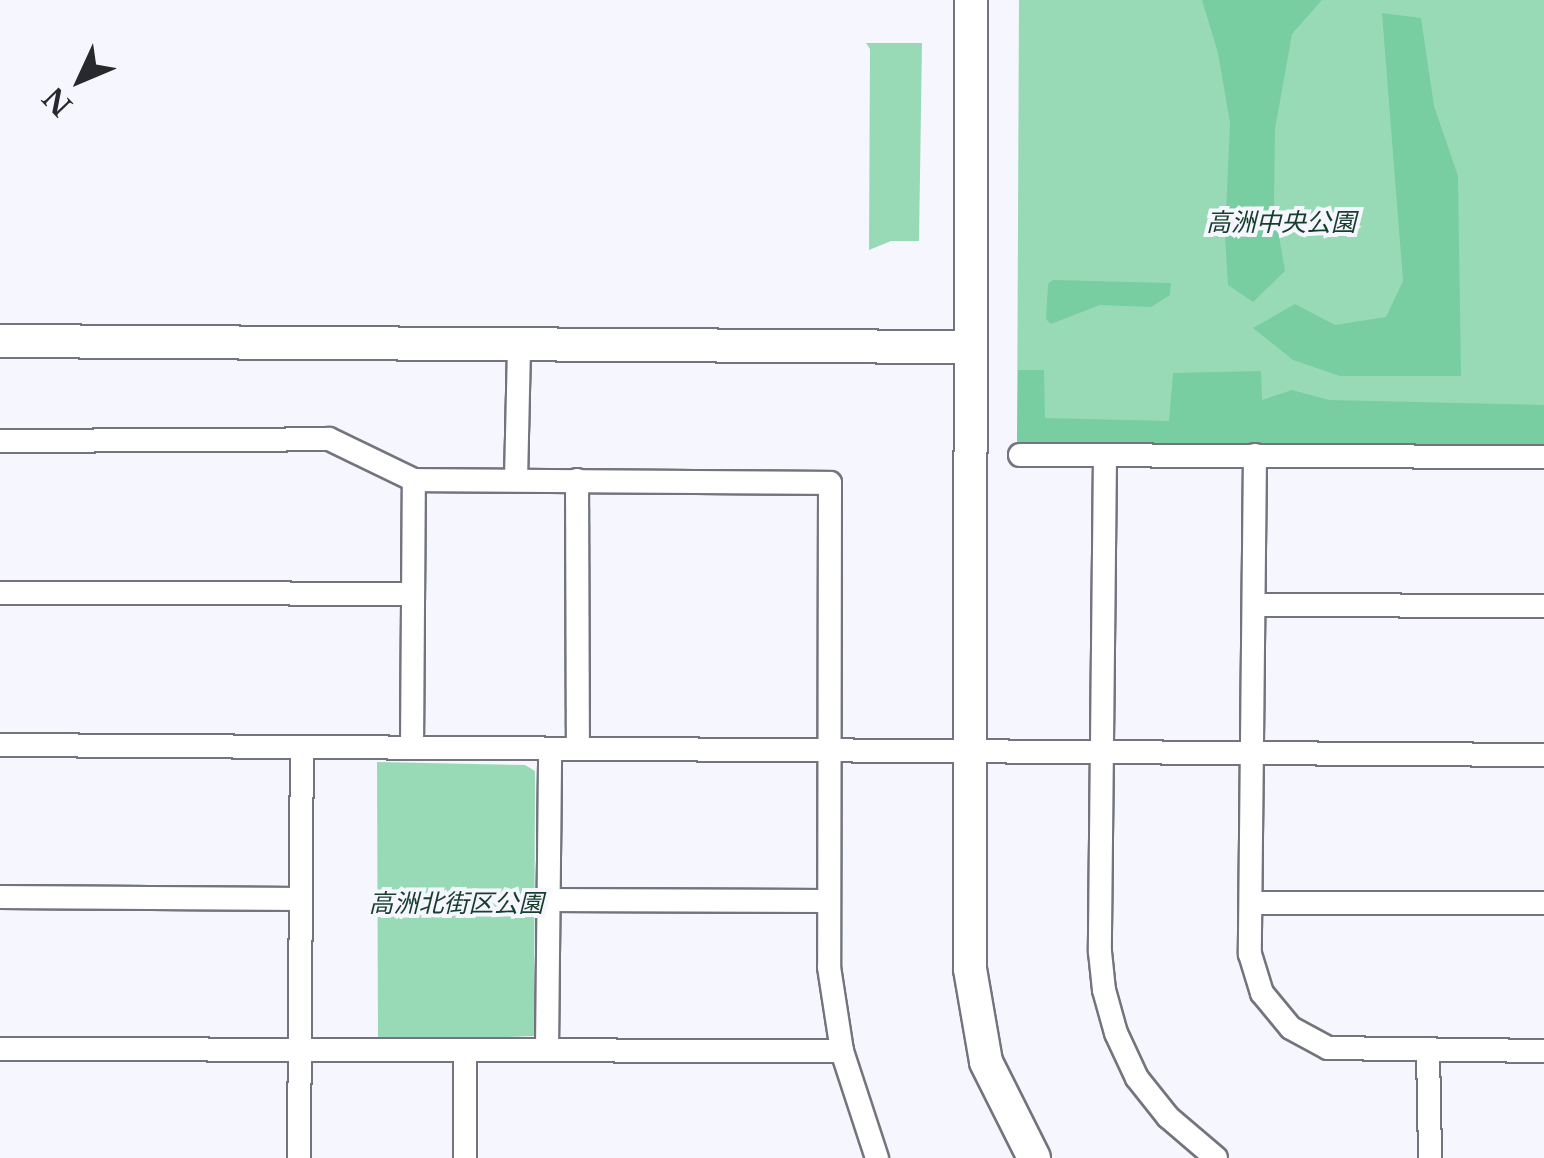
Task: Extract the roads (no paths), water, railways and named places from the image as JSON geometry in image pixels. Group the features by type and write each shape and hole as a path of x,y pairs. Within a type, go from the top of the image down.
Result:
{"street":[{"path":"971,0 968,749 972,998 990,1074 1034,1158"},
{"path":"0,342 968,347"},
{"path":"516,480 519,343"},
{"path":"0,441 329,439 414,480 830,483 829,967 842,1051 878,1158"},
{"path":"1020,455 1544,457"},
{"path":"1255,455 1252,903 1253,973 1262,993 1292,1028 1328,1048 1544,1052"},
{"path":"1105,456 1100,952 1116,1033 1152,1098 1216,1158"},
{"path":"412,748 414,480"},
{"path":"577,480 578,748"},
{"path":"0,594 412,594"},
{"path":"1254,604 1544,606"},
{"path":"0,745 1544,755"},
{"path":"299,1158 302,747"},
{"path":"548,1050 550,749"},
{"path":"0,896 301,899"},
{"path":"548,900 828,901"},
{"path":"1252,903 1544,903"},
{"path":"0,1049 842,1051"},
{"path":"465,1050 465,1158"},
{"path":"1428,1051 1430,1158"}],"park label":[{"name":"高洲中央公園","path":"1281,223"},
{"name":"高洲北街区公園","path":"456,904"}]}
